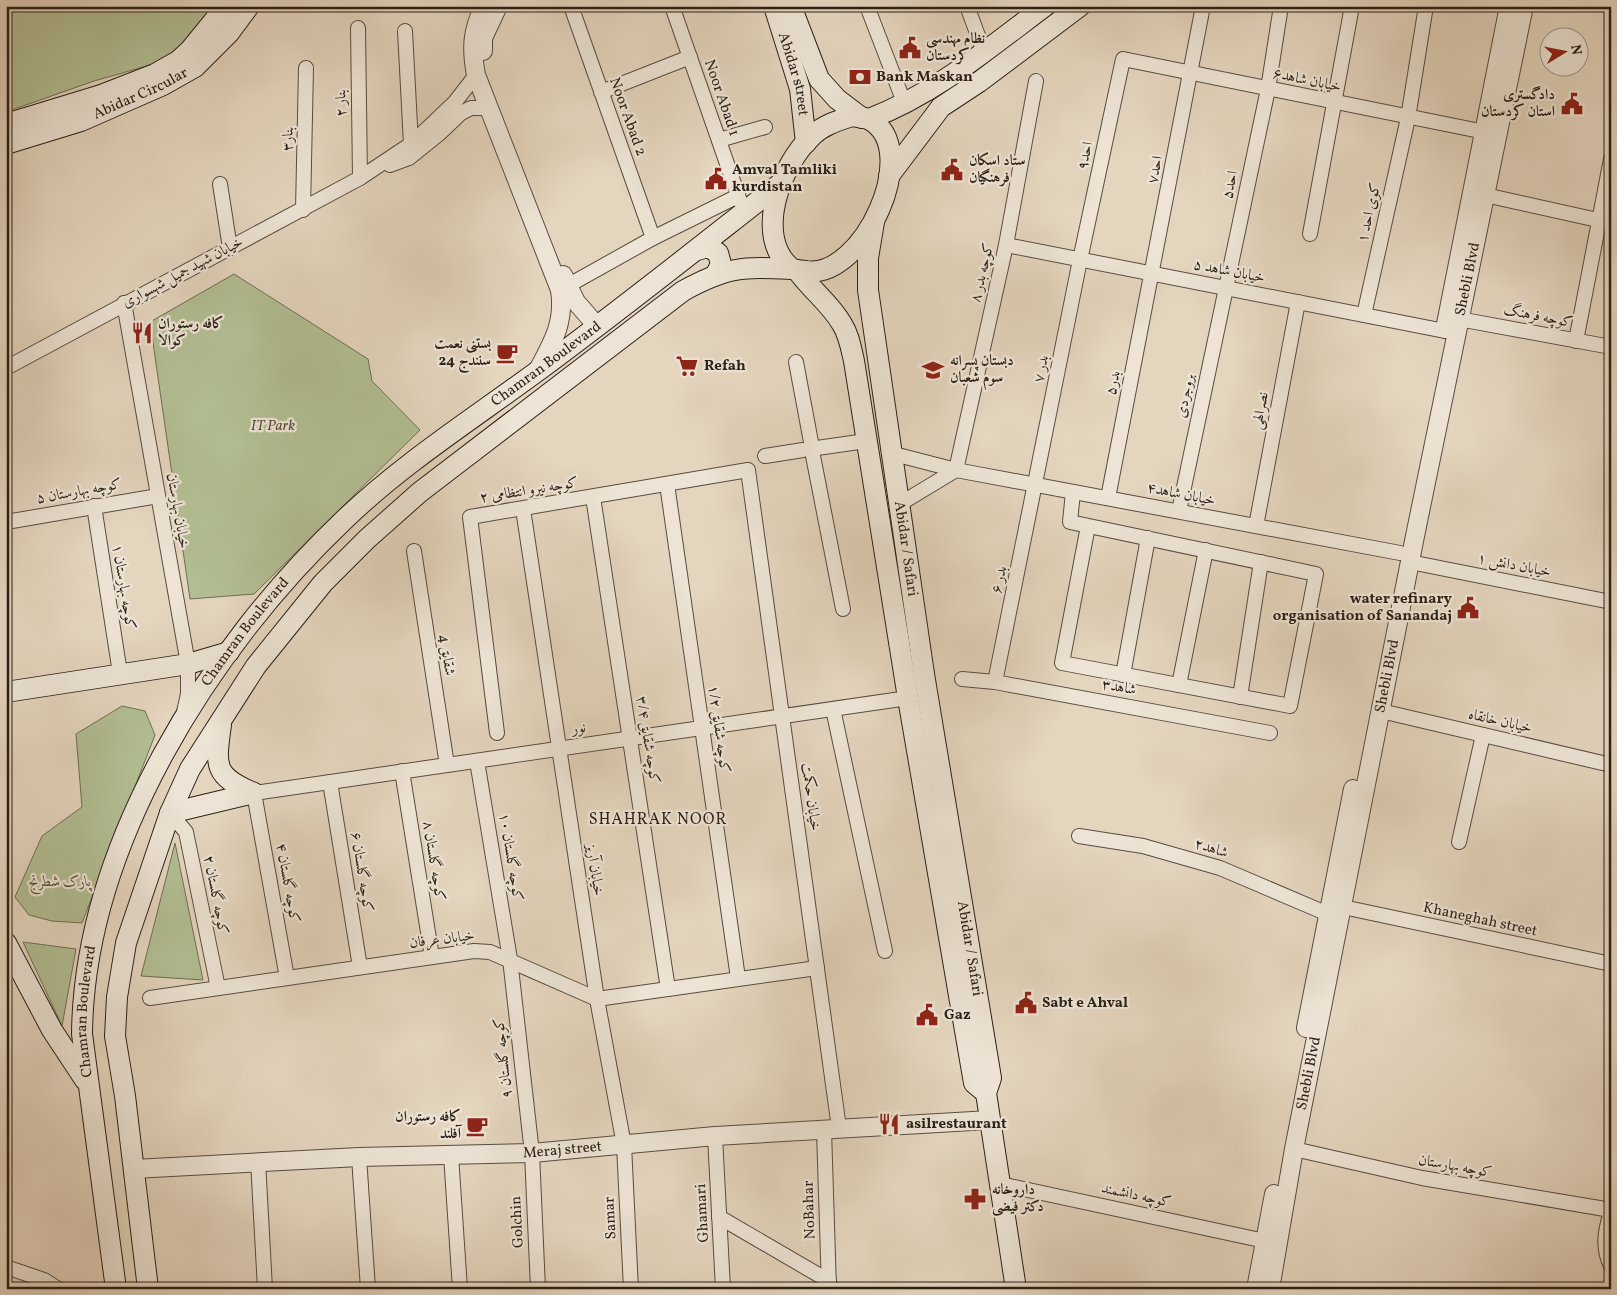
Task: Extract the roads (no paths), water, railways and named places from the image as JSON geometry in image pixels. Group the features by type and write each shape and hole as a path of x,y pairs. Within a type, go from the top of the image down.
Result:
{"main road":[{"name":"Abidar Circular","path":"6,124 100,95 156,74 184,56 226,6"},
{"name":"Abidar Circular","path":"6,144 81,121 163,85 195,67 229,34 249,6"},
{"name":"Abidar street","path":"774,6 800,89 806,143"},
{"name":"Abidar street","path":"791,6 819,79 837,100 866,119"},
{"path":"889,176 937,98 984,52 1045,6"},
{"path":"866,119 904,105 937,98 979,82 1080,6"},
{"path":"852,116 866,119 883,132 889,151 889,176 882,204 874,222 870,230 851,252 831,267 811,272 795,270 780,256 773,236 773,212 780,184 794,158 811,136 832,122 852,116"},
{"name":"Chamran Boulevard","path":"116,1289 82,1034 82,995 95,929 138,800 182,724 229,652 269,601 344,519 404,470 537,372 780,184"},
{"name":"Abidar / Safari","path":"795,270 831,309 848,337 974,1084 986,1093 991,1078 890,453 868,290 868,258 874,222"},
{"path":"697,250 708,247 718,253 721,264 716,274"},
{"name":"Chamran Boulevard","path":"148,1289 126,1096 115,1036 117,997 126,943 170,813 190,769 222,717 256,666 323,583 373,533 420,492 594,357 683,291 716,274 732,269 795,270"},
{"path":"6,692 188,664 229,652"},
{"path":"222,717 217,751 222,774 232,783 254,793"},
{"path":"170,813 254,793"},
{"path":"6,943 12,968 88,1083"},
{"path":"986,1093 1016,1289"}],"street":[{"path":"484,6 475,24 473,38 473,58 476,75 564,288 597,326"},
{"path":"498,6 483,38 484,58 489,82 564,288 556,338 537,372"},
{"name":"Noor Abad 2","path":"571,6 654,238"},
{"name":"Noor Abad 1","path":"654,238 739,198 672,6"},
{"path":"867,6 904,105"},
{"path":"966,6 984,52"},
{"name":"احد۷","path":"1152,274 1203,6"},
{"name":"احد۵","path":"1226,288 1268,89 1281,6"},
{"path":"1310,234 1352,6"},
{"name":"کوی احد ۱","path":"1364,315 1408,118 1426,6"},
{"name":"Shebli Blvd","path":"1270,1289 1336,911 1405,557 1445,331 1509,6"},
{"name":"Shebli Blvd","path":"1256,1289 1336,911 1381,711 1405,557 1460,319 1524,6"},
{"name":"بنار ۲","path":"358,28 360,178"},
{"path":"405,30 411,144"},
{"path":"601,92 690,57"},
{"name":"خیابان شاهد۶","path":"1124,59 1408,118 1485,132"},
{"name":"احد۹","path":"1080,260 1124,59"},
{"name":"بنار۳","path":"304,210 306,68"},
{"name":"خیابان شهید جمیل شهسواری","path":"6,368 124,303 304,210 360,178 411,144 454,102 476,75"},
{"name":"کوچه بدر ۸","path":"956,470 1006,245 1036,81"},
{"name":"خیابان شهید جمیل شهسواری","path":"360,178 409,158 440,133 461,112 471,108 489,108"},
{"path":"719,140 765,127"},
{"path":"1576,341 1605,222 1611,159"},
{"path":"220,184 230,248"},
{"path":"1485,195 1605,222"},
{"path":"564,288 654,238"},
{"name":"خیابان شاهد ۵","path":"1006,245 1445,331"},
{"name":"بدر ۷","path":"1036,485 1080,260"},
{"name":"بدر۵","path":"1108,498 1152,274"},
{"name":"بروجردی","path":"1178,511 1226,288"},
{"name":"نصرالهی","path":"1256,526 1298,302"},
{"name":"خیابان بهارستان","path":"124,303 188,664 188,694 182,724"},
{"name":"کوچه فرهنگ","path":"1460,319 1611,347"},
{"path":"796,362 843,610"},
{"path":"765,456 866,441"},
{"name":"خیابان شاهد۴","path":"890,453 956,470 1256,526 1405,557"},
{"name":"کوچه نیرو انتظامی ۲","path":"497,733 470,517 522,510 748,470"},
{"name":"خیابان حکمت","path":"748,470 817,968 831,1129"},
{"path":"898,504 956,470"},
{"name":"کوچه شقایق ۱/۲","path":"666,484 738,978"},
{"name":"بدر ۶","path":"995,682 1036,485"},
{"path":"1073,492 1070,522 1316,574 1290,706 1062,663 1088,526"},
{"name":"کوچه بهارستان ۵","path":"6,522 158,496"},
{"name":"کوچه شقایق ۳/۴","path":"593,497 668,989"},
{"name":"کوچه بهارستان ۱","path":"94,506 120,673"},
{"name":"خیابان آریز","path":"522,510 597,999 624,1146"},
{"path":"1124,675 1148,538"},
{"path":"1179,685 1206,550"},
{"name":"شقایق 4","path":"414,551 446,765"},
{"name":"خیابان دانش ۱","path":"1405,557 1611,602"},
{"path":"1240,697 1261,562"},
{"name":"شاهد۳","path":"962,679 995,682 1270,733"},
{"name":"نور","path":"254,793 908,698"},
{"path":"833,709 885,951"},
{"name":"خیابان خانقاه","path":"1381,711 1611,765"},
{"path":"1459,842 1483,735"},
{"name":"کوچه گلستان ۱۰","path":"477,760 510,960"},
{"name":"کوچه گلستان ۸","path":"402,771 432,956"},
{"name":"کوچه گلستان ۶","path":"330,782 360,967"},
{"name":"کوچه گلستان ۴","path":"254,793 287,978"},
{"name":"کوچه گلستان ۲","path":"170,813 186,832 218,988"},
{"name":"شاهد۲","path":"1079,836 1142,846 1220,868 1336,911"},
{"name":"Khaneghah street","path":"1336,911 1611,964"},
{"name":"خیابان عرفان","path":"150,998 474,950 490,952 597,999"},
{"name":"کوچه گلستان ۹","path":"510,960 532,1153"},
{"path":"597,999 817,968"},
{"name":"Meraj street","path":"134,1169 258,1161 532,1153 624,1146 715,1136 990,1120"},
{"name":"NoBahar","path":"829,1285 831,1129"},
{"name":"Ghamari","path":"715,1136 723,1289"},
{"name":"Samar","path":"624,1146 630,1289"},
{"name":"کوچه بهارستان","path":"1294,1149 1422,1178 1611,1211"},
{"name":"Golchin","path":"532,1153 538,1289"},
{"path":"450,1155 460,1289"},
{"path":"359,1157 368,1289"},
{"path":"258,1161 265,1289"},
{"name":"کوچه دانشمند","path":"1000,1184 1265,1241"},
{"path":"1611,1211 1605,1246 1605,1252 1611,1266"},
{"path":"719,1217 829,1285"},
{"path":"6,1267 44,1280 58,1289"}],"place":[{"name":"نظام مهندسی کردستان","path":"910,48"},
{"name":"Bank Maskan","path":"860,77"},
{"name":"دادگستری استان کردستان","path":"1572,104"},
{"name":"ستاد اسکان فرهنگیان","path":"952,170"},
{"name":"Amval Tamliki kurdistan","path":"716,179"},
{"name":"کافه رستوران کوالا","path":"142,333"},
{"name":"بستنی نعمت سنندج 24","path":"507,353"},
{"name":"Refah","path":"687,366"},
{"name":"دبستان پسرانه سوم شعبان","path":"933,370"},
{"name":"water refinary organisation of Sanandaj","path":"1468,608"},
{"name":"Sabt e Ahval","path":"1026,1003"},
{"name":"Gaz","path":"927,1015"},
{"name":"asilrestaurant","path":"889,1124"},
{"name":"کافه رستوران آفلند","path":"477,1126"},
{"name":"داروخانه دکتر فیضی","path":"975,1199"}],"district":[{"name":"SHAHRAK NOOR","path":"658,820"}],"park label":[{"name":"IT Park","path":"273,426"},
{"name":"پارک شطرنج","path":"60,882"}]}
